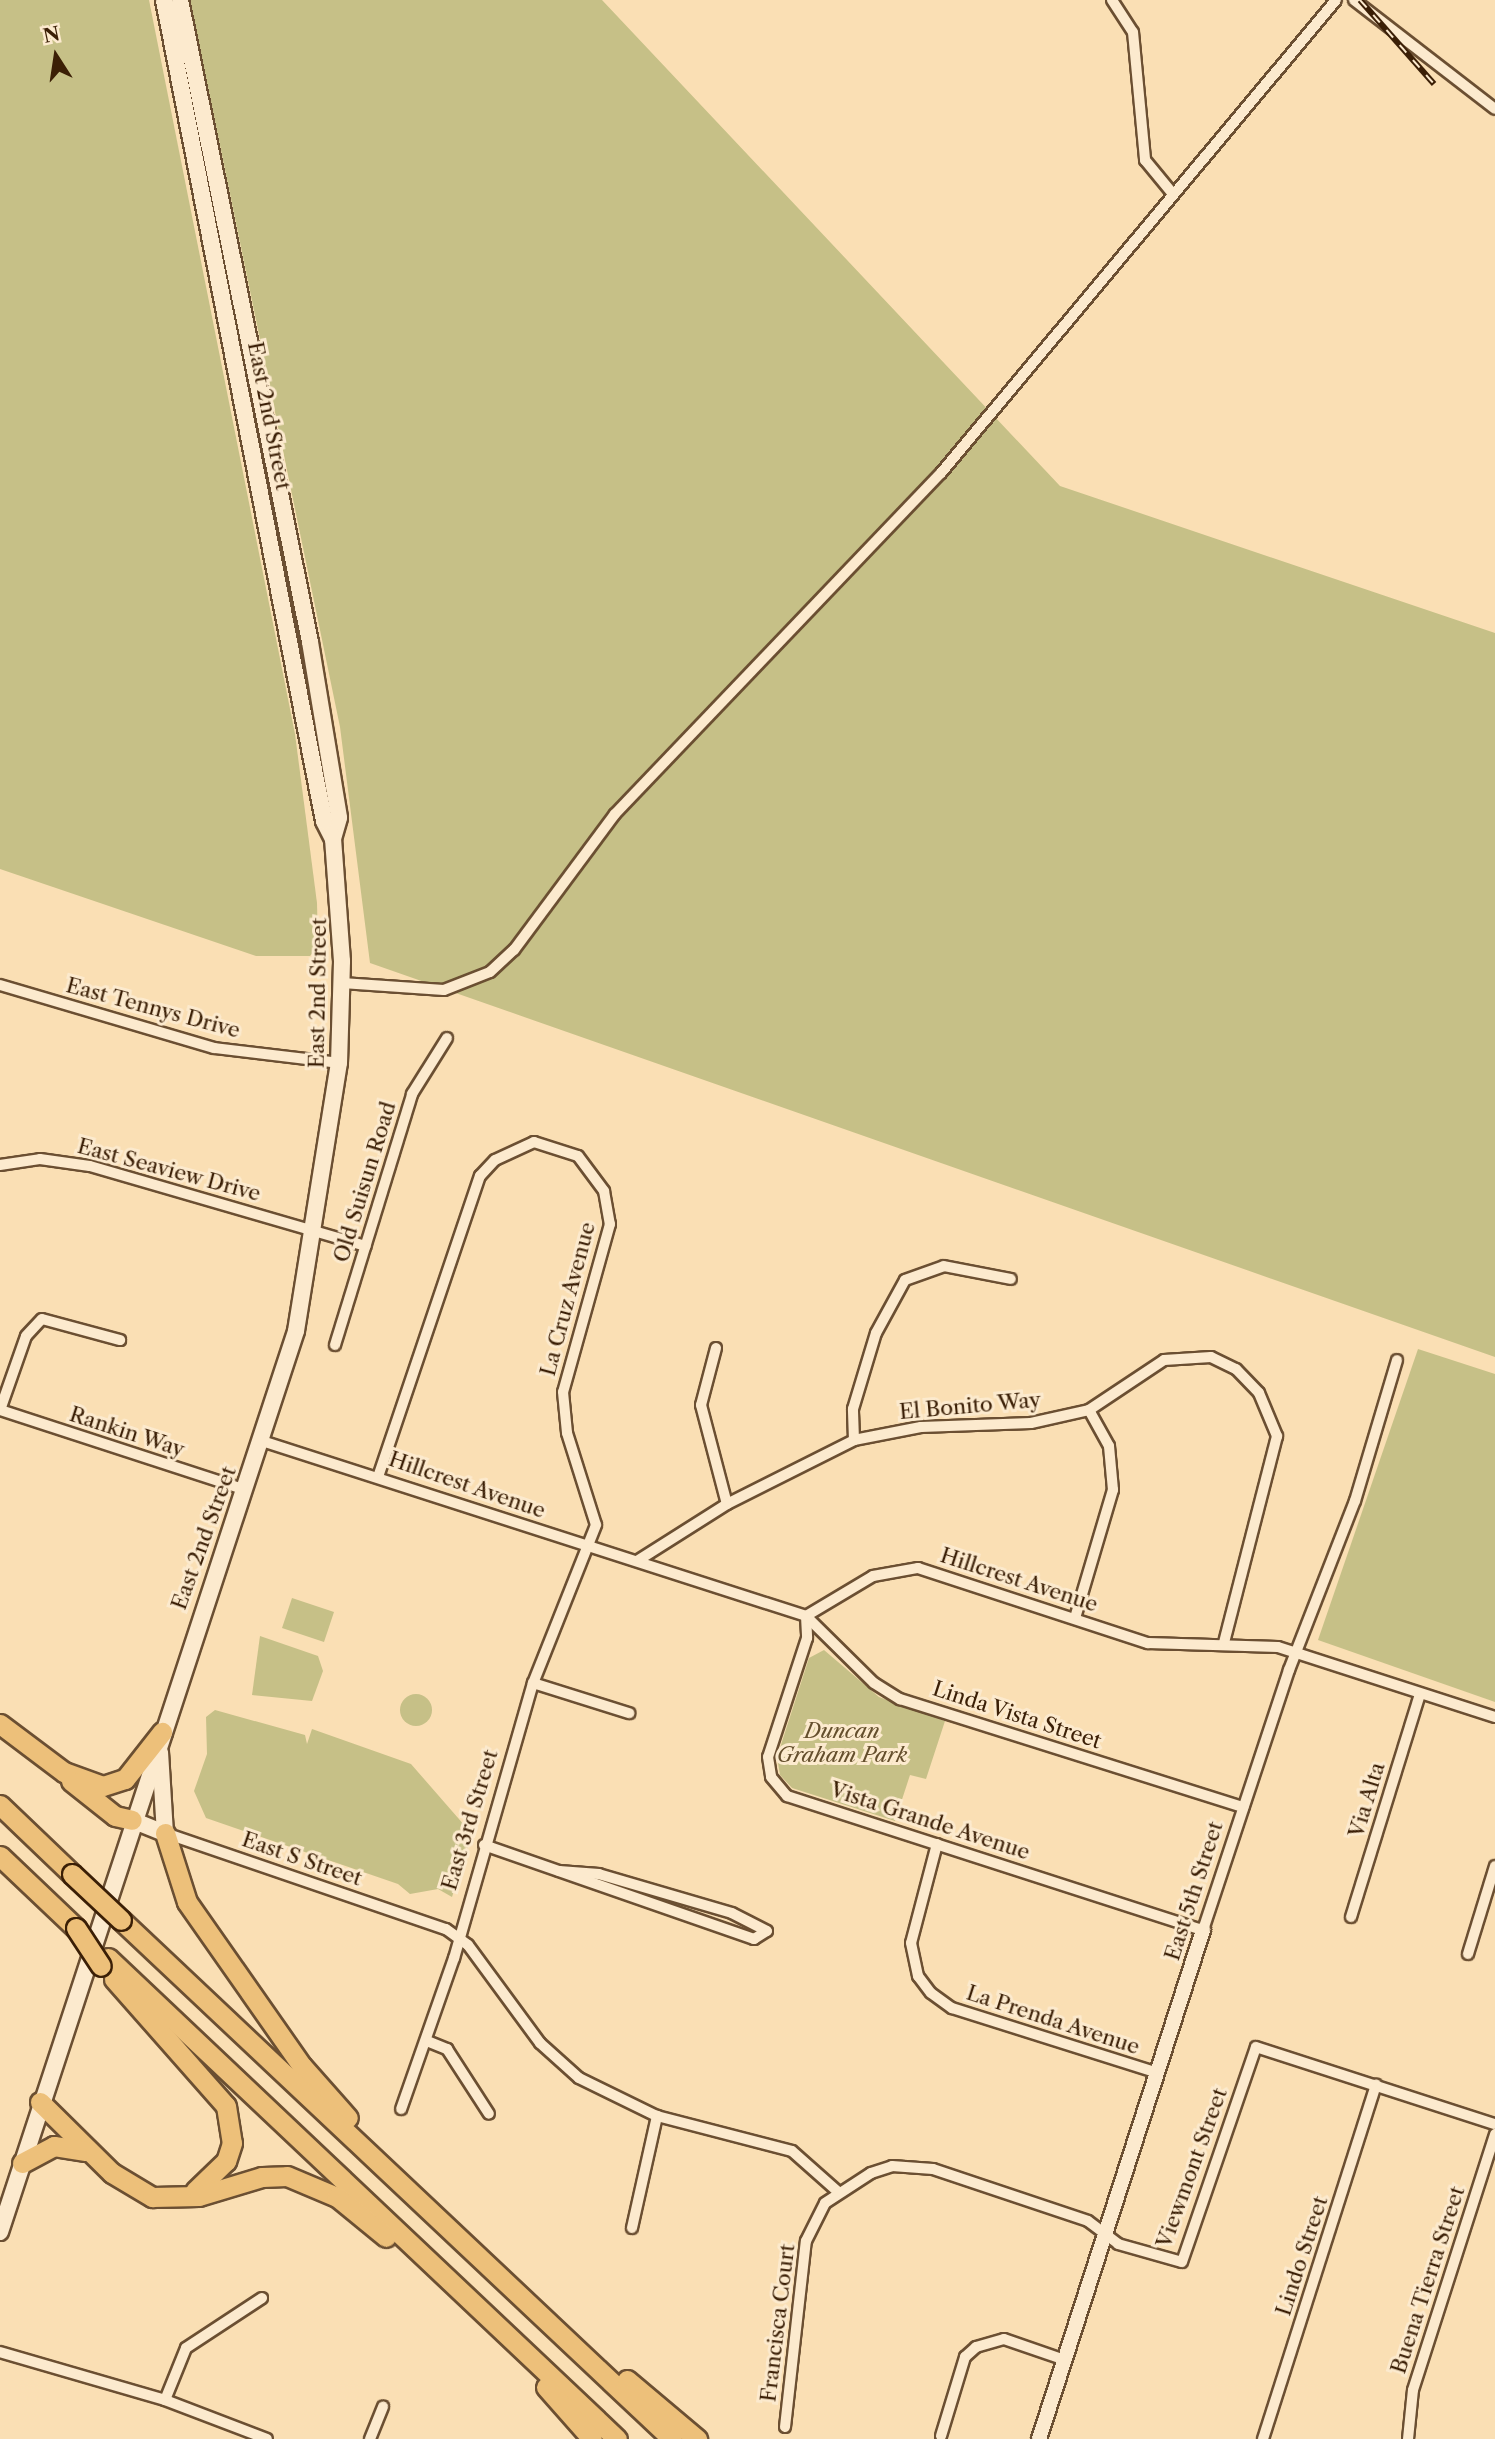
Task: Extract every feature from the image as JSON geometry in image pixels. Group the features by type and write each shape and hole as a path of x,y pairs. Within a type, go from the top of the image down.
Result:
{"highway":[{"path":"0,1724 64,1772 115,1816 132,1820"},
{"path":"64,1772 89,1783 117,1784 162,1732"},
{"path":"0,1805 672,2439"},
{"path":"165,1833 187,1902 302,2066 401,2184"},
{"path":"0,1856 76,1928 226,2106 232,2143 226,2161 186,2197"},
{"path":"104,1962 617,2439"},
{"path":"40,2102 90,2152 135,2190 163,2199 186,2197 262,2177 313,2183 463,2293"},
{"path":"22,2163 54,2146 90,2152"},
{"path":"509,2285 697,2439"},
{"path":"502,2331 592,2439"}],"main road":[{"name":"East 2nd Street","path":"163,0 324,821 333,839"},
{"name":"East 2nd Street","path":"0,2232 132,1820 243,1489 262,1441 296,1331 316,1229 339,1063 342,982 333,839 339,818 310,642 180,0"},
{"path":"162,1732 165,1833"},
{"name":"East S Street","path":"132,1820 165,1833"}],"street":[{"path":"1112,0 1133,32 1145,160 1173,194"},
{"path":"342,982 444,990 490,972 514,950 615,814 923,492 1336,0"},
{"path":"1354,0 1495,109"},
{"name":"East Tennys Drive","path":"0,985 214,1048 339,1063"},
{"name":"Old Suisun Road","path":"335,1345 412,1094 447,1038"},
{"name":"La Cruz Avenue","path":"379,1474 480,1176 512,1149 534,1142 556,1146 593,1169 609,1208 608,1236 563,1392 567,1433 595,1518 587,1546"},
{"name":"East Seaview Drive","path":"0,1165 40,1159 90,1166 151,1189 316,1229 366,1246"},
{"path":"854,1440 853,1409 876,1333 905,1280 944,1266 1011,1279"},
{"path":"0,1410 26,1336 42,1319 120,1339"},
{"path":"716,1348 701,1405 727,1504"},
{"name":"El Bonito Way","path":"637,1561 727,1504 854,1440 920,1427 1031,1423 1089,1410 1164,1360 1194,1357 1236,1369 1259,1393 1277,1452 1224,1642"},
{"name":"East 5th Street","path":"1042,2438 1062,2359 1158,2073 1243,1807 1299,1654 1397,1360"},
{"name":"Rankin Way","path":"0,1410 243,1489"},
{"path":"1075,1618 1113,1490 1109,1446 1089,1410"},
{"name":"Hillcrest Avenue","path":"262,1441 379,1474 587,1546 806,1616 873,1576 900,1568 943,1574 1162,1645 1224,1642 1299,1654 1495,1717"},
{"name":"East 3rd Street","path":"401,2109 427,2041 533,1683 587,1546"},
{"name":"Linda Vista Street","path":"806,1616 874,1683 900,1699 1243,1807"},
{"name":"Vista Grande Avenue","path":"806,1616 807,1638 768,1758 771,1777 787,1796 1203,1930"},
{"path":"533,1683 629,1713"},
{"name":"Via Alta","path":"1351,1917 1420,1694"},
{"name":"East S Street","path":"165,1833 458,1937"},
{"name":"La Prenda Avenue","path":"937,1844 911,1943 918,1976 931,1993 952,2008 1158,2073"},
{"path":"484,1845 754,1940 767,1931 757,1920 612,1878 559,1871"},
{"path":"1468,1954 1495,1866"},
{"path":"458,1937 560,2063 603,2093 657,2116 792,2151 837,2191"},
{"path":"427,2041 447,2049 489,2114"},
{"name":"Viewmont Street","path":"837,2191 871,2173 914,2165 1088,2221 1105,2234 1182,2262 1256,2048 1495,2123"},
{"name":"Lindo Street","path":"1263,2439 1376,2085"},
{"path":"632,2228 657,2116"},
{"name":"Buena Tierra Street","path":"1408,2439 1413,2390 1495,2134"},
{"name":"Francisca Court","path":"785,2427 806,2241 837,2191"},
{"path":"165,2400 186,2348 262,2298"},
{"path":"941,2436 965,2357 976,2347 1004,2339 1062,2359"},
{"path":"0,2352 165,2400 267,2439"},
{"path":"370,2439 383,2407"}],"green space":[{"path":"0,0 149,0 295,734 317,903 318,947 310,956 256,956 0,869"},
{"path":"190,0 602,0 1060,486 1495,633 1495,1357 370,963 340,727"},
{"path":"1418,1349 1495,1374 1495,1702 1318,1640"},
{"path":"292,1598 334,1612 324,1642 282,1628"},
{"path":"260,1636 318,1656 323,1671 312,1701 252,1695"},
{"name":"Duncan Graham Park","path":"824,1650 879,1697 945,1721 926,1779 910,1775 895,1821 792,1788 780,1775 777,1757 809,1658"},
{"path":"416,1694 428,1698 432,1710 428,1722 416,1726 404,1722 400,1710 404,1698"},
{"path":"215,1710 305,1735 307,1744 312,1729 411,1764 472,1834 452,1897 438,1889 410,1894 398,1884 206,1818 194,1791 207,1754 206,1717"}],"railway":[{"path":"1360,0 1434,84"}]}
